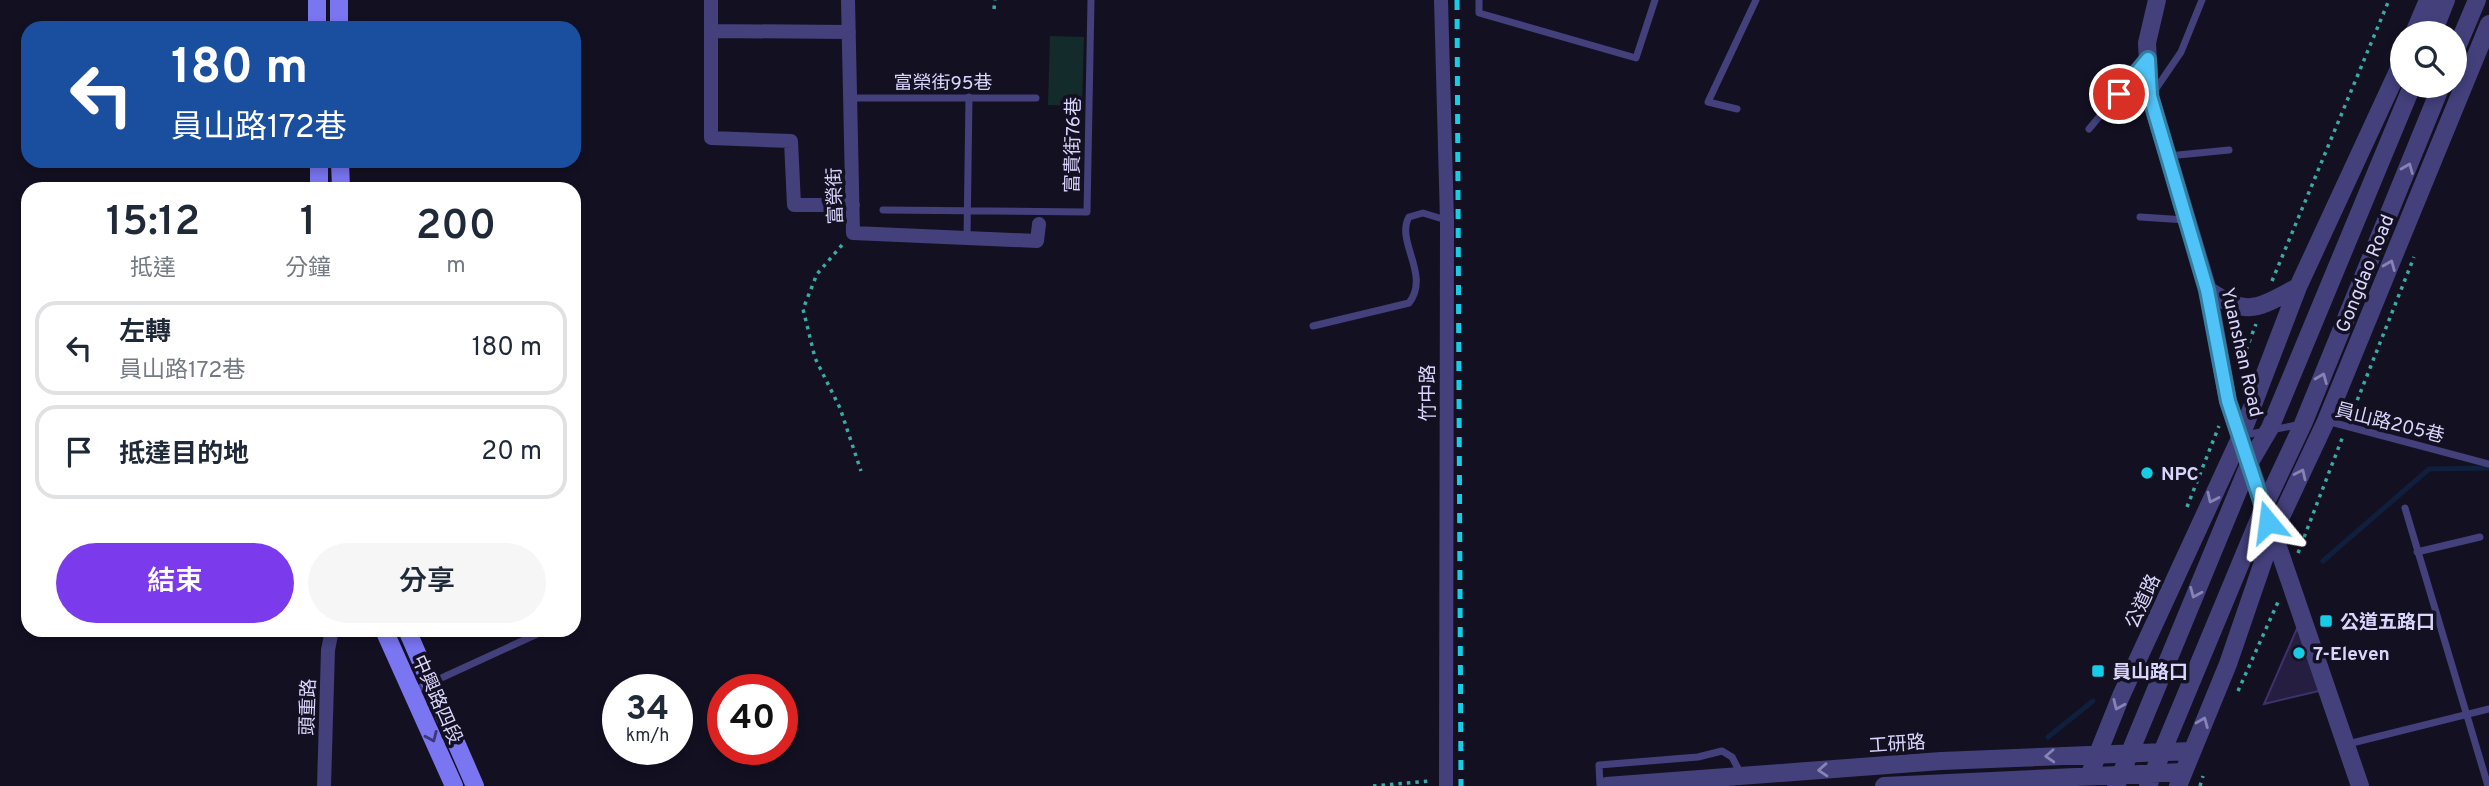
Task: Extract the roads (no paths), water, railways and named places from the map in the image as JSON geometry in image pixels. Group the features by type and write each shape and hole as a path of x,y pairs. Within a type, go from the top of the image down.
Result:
{"main road":[{"path":"317,0 317,21"},
{"path":"339,21 340,0"},
{"name":"中興路四段","path":"387,637 454,786"},
{"name":"中興路四段","path":"410,637 475,786"}],"street":[{"path":"711,0 711,138 791,141 794,205 852,205"},
{"name":"富榮街","path":"848,0 853,233 1037,241 1040,219"},
{"name":"竹中路","path":"1441,0 1447,221 1446,782"},
{"name":"Yuanshan Road","path":"2157,0 2147,43 2150,96 2207,290 2228,401 2287,581 2360,786"},
{"path":"2419,21 2428,0"},
{"path":"2438,21 2446,0"},
{"path":"2467,22 2476,0"},
{"name":"Gongdao Road","path":"2272,536 2326,421 2489,24"},
{"path":"711,32 849,32"},
{"path":"2241,436 2298,288 2390,88"},
{"name":"Gongdao Road","path":"2250,462 2270,428 2407,98"},
{"name":"Gongdao Road","path":"2264,508 2303,424 2436,98"},
{"path":"2207,290 2238,308 2262,306 2298,288"},
{"name":"公道路","path":"2087,780 2096,754 2241,436"},
{"path":"2118,780 2250,462"},
{"path":"2150,779 2264,508"},
{"path":"1884,786 2181,779 2228,664 2272,536"},
{"name":"頭重路","path":"324,786 331,637"},
{"name":"工研路","path":"1606,786 1941,761 2192,751"}],"lane":[{"name":"富貴街76巷","path":"883,210 967,211 1040,219 1087,212 1091,0"},
{"path":"1479,0 1479,13 1636,58 1655,0"},
{"path":"1737,109 1708,102 1756,0"},
{"path":"2150,96 2181,52 2202,0"},
{"path":"2089,128 2148,59"},
{"path":"967,238 970,97"},
{"name":"富榮街95巷","path":"850,98 1036,98"},
{"path":"2167,157 2229,150"},
{"path":"1313,326 1409,303 1413,298 1416,275 1405,231 1406,223 1409,217 1423,213 1447,221"},
{"path":"2140,216 2186,220"},
{"name":"員山路205巷","path":"2241,436 2270,428 2326,421 2489,464"},
{"path":"2405,508 2469,715 2488,786"},
{"path":"2417,552 2480,537"},
{"path":"412,691 531,637"},
{"path":"2347,745 2489,709"},
{"path":"1600,786 1599,765 1698,757 1722,751 1731,757 1742,776"}],"waterway":[{"path":"2323,561 2429,469 2489,468"},
{"path":"2048,737 2093,701"}],"railway":[{"path":"1457,0 1461,786"}],"place":[{"name":"NPC","path":"2147,473"},
{"name":"公道五路口","path":"2326,621"},
{"name":"7-Eleven","path":"2299,653"},
{"name":"員山路口","path":"2098,671"}]}
